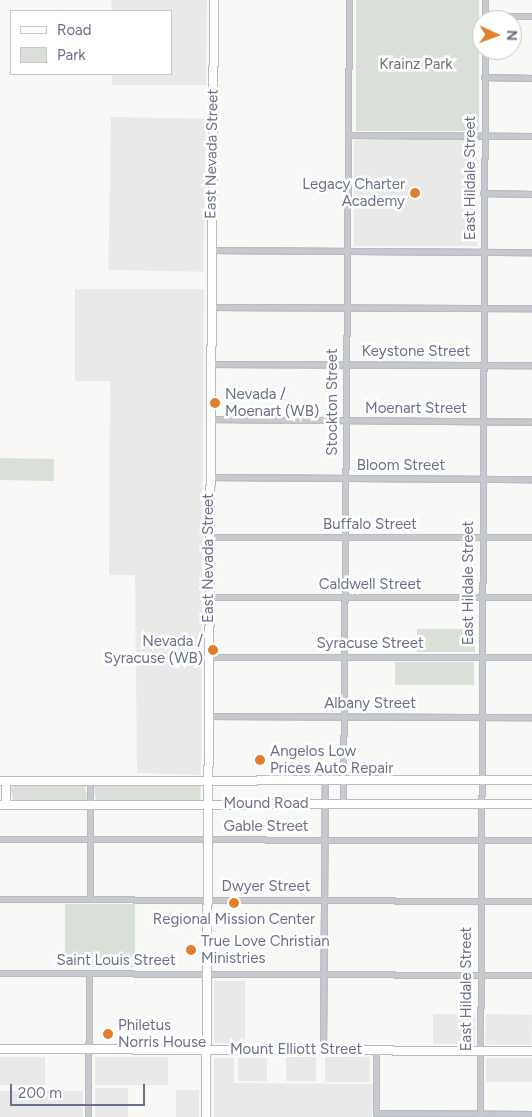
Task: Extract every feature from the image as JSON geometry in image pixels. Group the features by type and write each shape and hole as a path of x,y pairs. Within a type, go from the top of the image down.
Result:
{"street":[{"name":"East Nevada Street","path":"206,1117 207,716 214,0"},
{"name":"Stockton Street","path":"343,804 349,0"},
{"name":"East Hildale Street","path":"480,1115 479,974 484,60"},
{"path":"484,78 532,78"},
{"path":"348,135 532,136"},
{"path":"483,193 532,194"},
{"path":"211,250 532,252"},
{"path":"210,307 532,308"},
{"name":"Keystone Street","path":"210,364 532,365"},
{"name":"Moenart Street","path":"210,419 532,422"},
{"name":"Bloom Street","path":"209,477 532,479"},
{"name":"Buffalo Street","path":"209,537 532,538"},
{"name":"Caldwell Street","path":"208,597 532,597"},
{"name":"Syracuse Street","path":"208,657 532,657"},
{"name":"Albany Street","path":"207,716 532,717"},
{"name":"Mound Road","path":"3,781 532,780"},
{"path":"3,781 3,805"},
{"path":"90,781 90,899"},
{"path":"324,1050 325,781"},
{"name":"Mound Road","path":"3,805 532,804"},
{"name":"Gable Street","path":"0,839 532,840"},
{"name":"Dwyer Street","path":"0,899 532,901"},
{"name":"Saint Louis Street","path":"0,973 532,975"},
{"path":"88,1117 89,973"},
{"name":"Mount Elliott Street","path":"0,1049 532,1051"},
{"path":"376,1050 376,1113 532,1114"}],"shaded area":[{"path":"111,0 207,0 206,85 112,85 112,75 172,75 172,10 112,10"},
{"path":"111,117 206,119 203,272 108,270"},
{"name":"Legacy Charter Academy","path":"354,140 477,140 477,246 354,246"},
{"path":"75,289 204,289 201,775 137,773 135,575 109,575 110,381 75,381"},
{"path":"214,981 245,981 245,1043 214,1043"},
{"path":"433,1014 475,1014 475,1044 433,1044"},
{"path":"486,1014 532,1015 531,1045 485,1044"},
{"path":"0,1057 45,1057 45,1085 0,1085"},
{"path":"95,1057 168,1057 168,1085 95,1085"},
{"path":"286,1057 316,1057 316,1081 286,1081"},
{"path":"325,1057 370,1057 370,1082 325,1082"},
{"path":"214,1058 234,1058 234,1083 373,1084 372,1117 214,1117"},
{"path":"238,1058 267,1058 267,1081 238,1081"},
{"path":"486,1058 532,1058 532,1082 486,1082"},
{"path":"95,1088 128,1088 128,1117 95,1117"},
{"path":"176,1090 199,1090 199,1117 176,1117"},
{"path":"0,1091 83,1091 83,1117 0,1117"}],"green space":[{"name":"Krainz Park","path":"356,0 479,0 479,10 472,10 472,60 479,60 479,131 356,131"},
{"path":"0,458 54,459 54,481 0,480"},
{"path":"417,629 475,629 475,652 417,652"},
{"path":"395,662 474,662 474,685 395,685"},
{"path":"14,785 85,785 87,798 86,801 13,801 11,788"},
{"path":"97,785 201,785 200,801 96,801 94,787"},
{"path":"65,904 135,904 135,967 65,967"}],"place":[{"name":"Legacy Charter Academy","path":"415,193"},
{"name":"Nevada / Moenart (WB)","path":"215,403"},
{"name":"Nevada / Syracuse (WB)","path":"213,650"},
{"name":"Angelos Low Prices Auto Repair","path":"260,760"},
{"name":"Regional Mission Center","path":"234,903"},
{"name":"True Love Christian Ministries","path":"191,950"},
{"name":"Philetus Norris House","path":"108,1034"}]}
